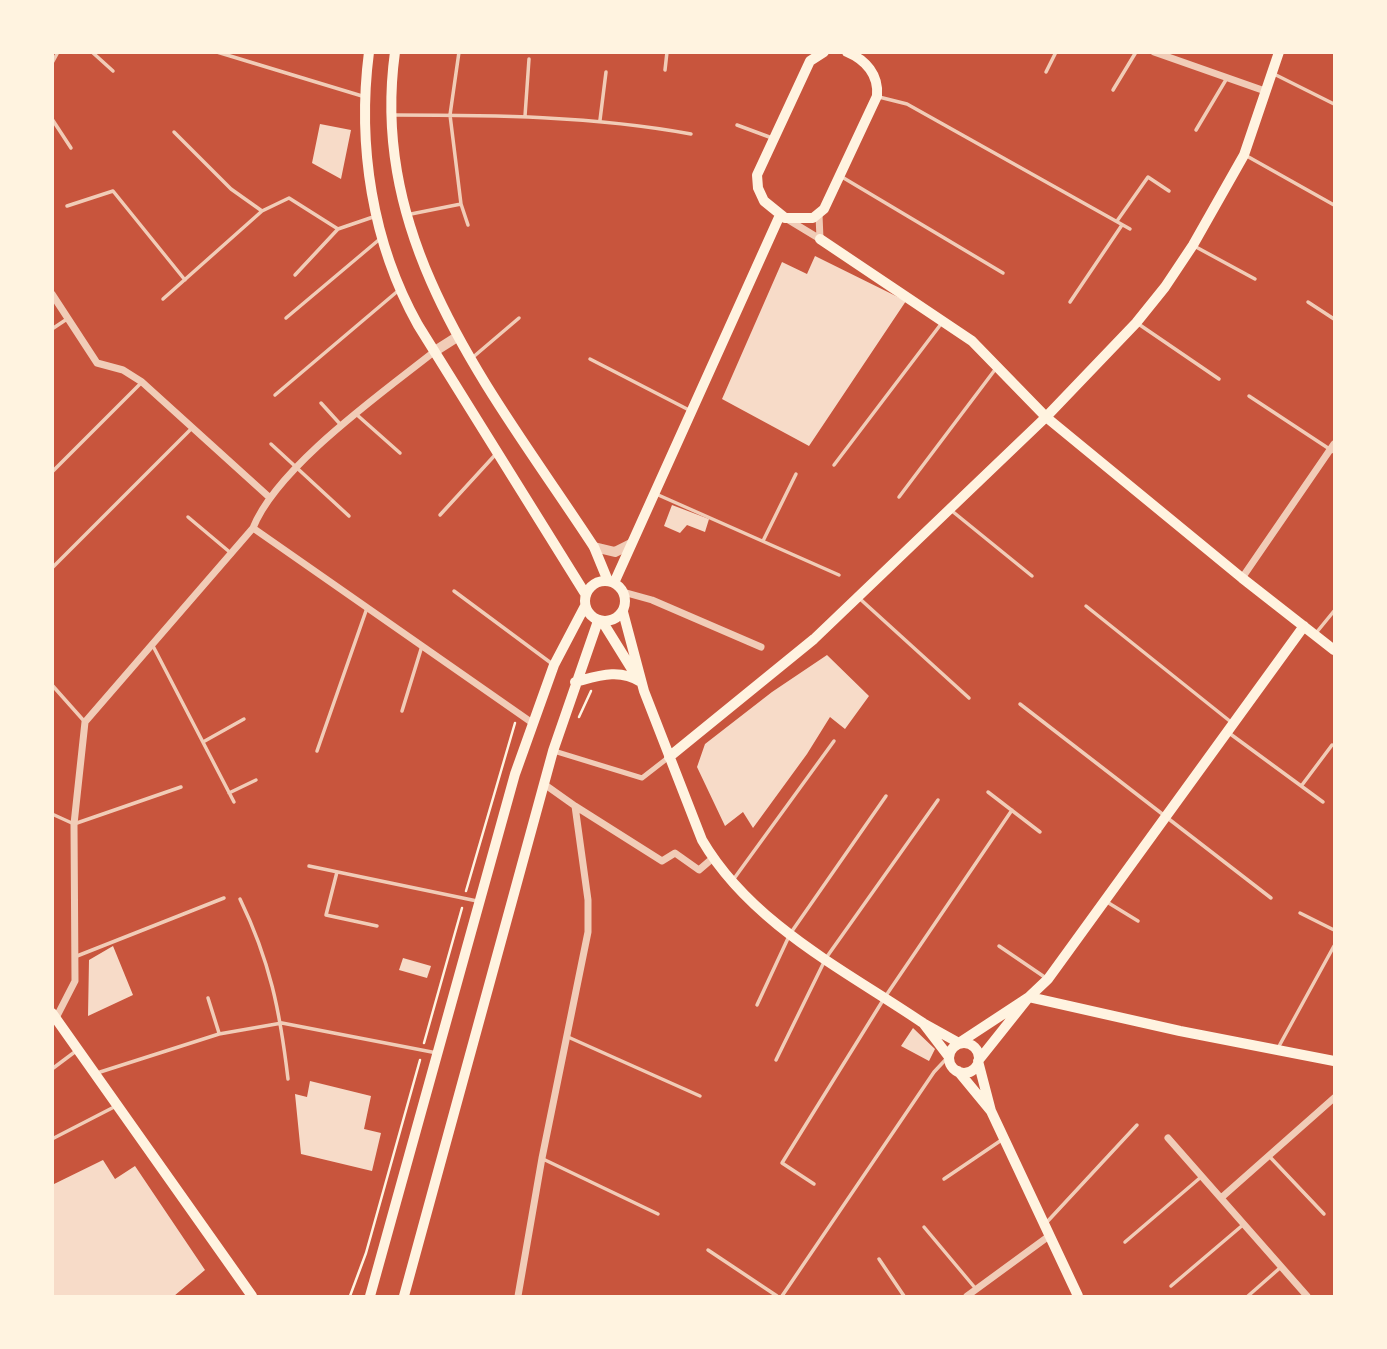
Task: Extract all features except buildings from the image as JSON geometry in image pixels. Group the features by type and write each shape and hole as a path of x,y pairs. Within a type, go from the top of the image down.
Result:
{"main road":[{"path":"369,52 364,97 368,172 377,216 400,290 435,351 499,451 585,600 589,614 600,621 640,682"},
{"path":"395,52 391,115 394,158 405,215 433,294 457,337 594,547 611,582 623,592 626,602 623,612 616,619 600,621"},
{"path":"824,52 810,61 757,175 758,188 764,201 783,216 799,220 819,215 841,176 877,96 877,82 871,70 852,54"},
{"path":"668,757 814,639 1046,417 1136,323 1165,287 1193,245 1244,155 1279,52"},
{"path":"611,582 783,216"},
{"path":"820,239 944,319 998,365 1046,417 1242,578 1335,650"},
{"path":"370,1297 531,722 585,600 598,582 611,582"},
{"path":"623,612 640,682 702,840 713,858 759,911 790,934 923,1023 959,1043 974,1047 991,1111 1078,1297"},
{"path":"404,1297 553,751 575,682 600,621"},
{"path":"958,1071 970,1071 1048,979 1304,626"},
{"path":"575,682 608,674 627,676 640,682"},
{"path":"949,1057 952,1048 1030,997 1180,1031 1335,1061"},
{"path":"54,1016 252,1297"},
{"path":"923,1023 949,1057 951,1066 991,1111"}],"street":[{"path":"1154,52 1169,55 1265,91"},
{"path":"819,215 820,239"},
{"path":"783,216 820,239"},
{"path":"52,294 97,363 123,370 142,382 269,497"},
{"path":"54,1016 75,981 74,824 85,722 232,554 253,528 269,497 342,425 435,351 457,337"},
{"path":"1242,578 1333,448"},
{"path":"253,528 531,722"},
{"path":"594,547 615,552 631,544"},
{"path":"623,592 652,600 761,647"},
{"path":"553,751 642,778 668,757"},
{"path":"544,784 662,861 675,853 699,870 713,858"},
{"path":"518,1297 541,1158 588,932 588,900 575,806"},
{"path":"1220,1198 1335,1098"},
{"path":"1168,1138 1307,1297"},
{"path":"967,1297 1049,1236"}],"lane":[{"path":"52,63 58,52"},
{"path":"92,52 113,71"},
{"path":"217,52 364,97"},
{"path":"459,52 450,115 461,204 468,225"},
{"path":"665,70 667,52"},
{"path":"1046,72 1056,52"},
{"path":"1113,90 1136,52"},
{"path":"525,116 529,59"},
{"path":"600,120 606,72"},
{"path":"1272,73 1335,104"},
{"path":"1196,130 1227,78"},
{"path":"877,96 907,104 1130,229"},
{"path":"391,115 525,116 600,120 691,134"},
{"path":"52,119 71,148"},
{"path":"737,125 774,139"},
{"path":"174,132 231,189 262,211"},
{"path":"1244,155 1335,205"},
{"path":"841,176 1003,272"},
{"path":"1117,221 1149,177 1169,191"},
{"path":"67,206 113,191 185,280"},
{"path":"163,299 262,211 289,198 338,229"},
{"path":"405,215 461,204"},
{"path":"295,275 338,229 377,216"},
{"path":"1070,302 1123,225"},
{"path":"286,318 383,236"},
{"path":"1193,245 1255,279"},
{"path":"275,395 400,290"},
{"path":"1308,302 1335,319"},
{"path":"471,359 519,318"},
{"path":"52,329 67,319"},
{"path":"834,465 944,319"},
{"path":"1136,323 1219,379"},
{"path":"590,359 691,411"},
{"path":"899,497 998,365"},
{"path":"52,472 142,382"},
{"path":"1249,396 1333,448"},
{"path":"321,403 342,425"},
{"path":"356,414 400,453"},
{"path":"52,568 192,428"},
{"path":"271,444 348,516"},
{"path":"440,515 499,451"},
{"path":"762,541 796,474"},
{"path":"654,493 839,575"},
{"path":"950,509 1032,576"},
{"path":"188,517 232,554"},
{"path":"454,591 554,665"},
{"path":"858,597 969,698"},
{"path":"1086,606 1230,728 1324,802"},
{"path":"317,751 367,608"},
{"path":"1315,634 1335,611"},
{"path":"153,646 234,802"},
{"path":"402,711 422,646"},
{"path":"52,685 85,722"},
{"path":"1020,704 1271,898"},
{"path":"203,742 244,719"},
{"path":"732,882 834,741"},
{"path":"1301,786 1332,745"},
{"path":"229,793 256,780"},
{"path":"52,814 74,824 181,787"},
{"path":"988,792 1040,832"},
{"path":"757,1005 790,934 886,796"},
{"path":"776,1059 826,958 938,800"},
{"path":"814,1184 782,1163 885,997 1012,810"},
{"path":"309,866 479,902"},
{"path":"337,872 326,915 377,926"},
{"path":"76,956 224,898"},
{"path":"240,899 263,946 282,1023 288,1079"},
{"path":"1104,901 1138,921"},
{"path":"1300,913 1335,930"},
{"path":"999,946 1048,979"},
{"path":"1278,1049 1335,946"},
{"path":"208,998 219,1034"},
{"path":"96,1074 219,1034 282,1023 437,1053"},
{"path":"566,1036 700,1096"},
{"path":"52,1069 78,1050"},
{"path":"782,1297 934,1072 949,1057"},
{"path":"52,1139 117,1105"},
{"path":"1044,1224 1137,1125"},
{"path":"944,1179 1004,1139"},
{"path":"1268,1156 1324,1214"},
{"path":"541,1158 659,1214"},
{"path":"1125,1242 1202,1177"},
{"path":"1171,1286 1244,1224"},
{"path":"924,1227 976,1289"},
{"path":"708,1250 776,1297"},
{"path":"878,1259 904,1297"},
{"path":"1248,1297 1281,1267"}],"path":[{"path":"349,1297 366,1253 518,713"}]}
